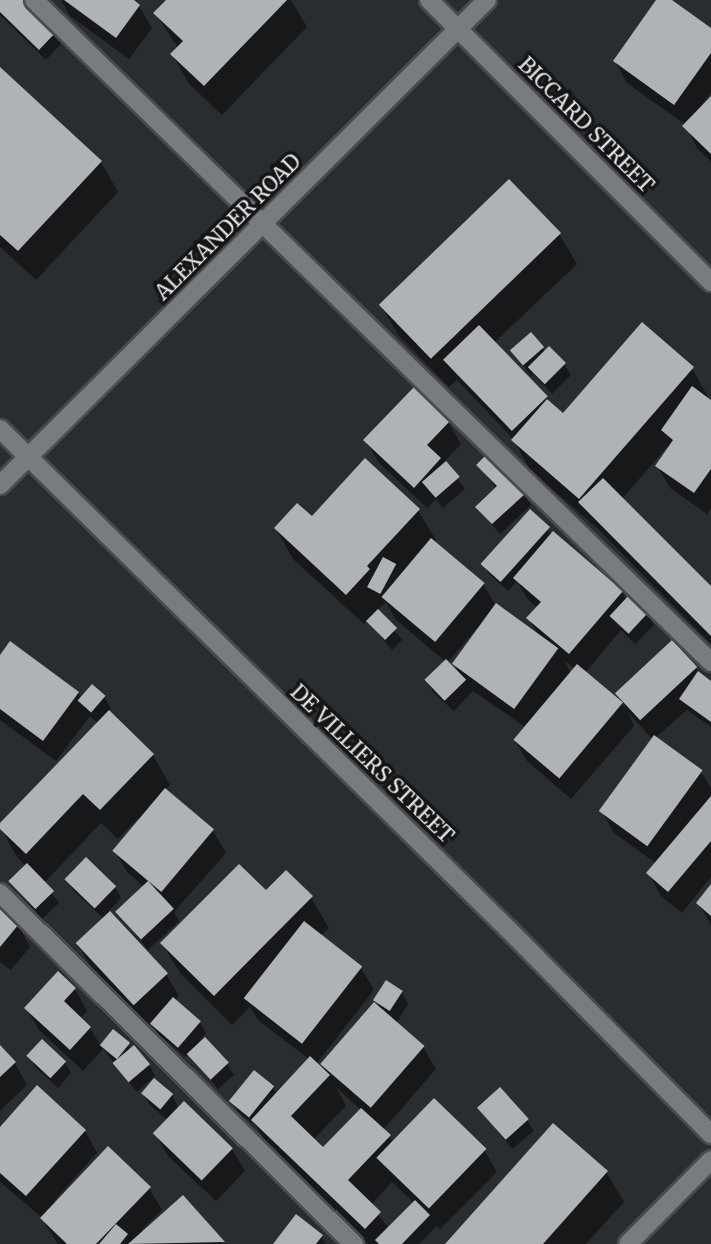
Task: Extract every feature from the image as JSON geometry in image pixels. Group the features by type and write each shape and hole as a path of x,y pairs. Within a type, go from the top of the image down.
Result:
{"street":[{"path":"34,0 711,662"},
{"name":"BICCARD STREET","path":"429,0 711,282"},
{"name":"ALEXANDER ROAD","path":"0,485 487,0"},
{"name":"DE VILLIERS STREET","path":"0,429 508,929 711,1134"},
{"path":"0,893 354,1244"},
{"path":"628,1244 711,1160"}],"building":[{"path":"0,0 28,0 58,30 39,50 0,12"},
{"path":"64,0 134,0 140,5 116,38"},
{"path":"166,0 287,0 204,86 170,54 183,41 153,13"},
{"path":"656,0 672,0 711,28 711,53 674,105 613,61"},
{"path":"0,67 102,161 18,251 0,235"},
{"path":"711,96 711,154 682,126"},
{"path":"509,179 561,233 431,359 379,305"},
{"path":"642,322 694,367 579,499 511,440 547,399 563,413"},
{"path":"479,325 548,396 512,431 443,360"},
{"path":"531,332 544,347 523,365 510,350"},
{"path":"549,346 566,363 545,384 528,367"},
{"path":"692,386 711,400 711,469 694,493 655,466 673,440 661,430"},
{"path":"414,387 450,421 427,445 441,458 414,488 363,440"},
{"path":"488,453 526,493 492,524 475,507 497,486 476,465"},
{"path":"365,458 420,509 367,566 370,569 346,595 274,528 297,503 312,516"},
{"path":"446,461 460,477 436,498 422,482"},
{"path":"603,478 711,586 711,636 578,502"},
{"path":"530,509 550,527 501,582 480,564"},
{"path":"553,531 623,591 569,654 526,618 541,602 513,578"},
{"path":"431,538 485,583 435,642 382,597"},
{"path":"383,557 396,564 380,594 367,587"},
{"path":"630,594 649,612 629,634 610,616"},
{"path":"496,603 558,648 514,709 452,664"},
{"path":"378,609 397,628 385,640 366,621"},
{"path":"672,640 697,667 640,720 615,693"},
{"path":"10,641 79,692 43,741 0,709 0,655"},
{"path":"446,659 466,680 445,701 424,680"},
{"path":"577,664 623,703 559,778 513,740"},
{"path":"698,671 711,681 711,722 679,699"},
{"path":"92,684 106,696 91,712 78,701"},
{"path":"109,710 154,754 100,810 83,794 26,854 0,829 0,823"},
{"path":"654,735 703,770 647,846 599,811"},
{"path":"165,788 214,829 161,892 112,851"},
{"path":"711,796 711,841 668,892 646,873"},
{"path":"86,857 116,886 95,908 64,879"},
{"path":"27,863 54,891 35,909 8,881"},
{"path":"239,864 266,890 286,870 313,896 214,996 160,943"},
{"path":"148,881 174,909 141,939 115,912"},
{"path":"711,884 711,916 696,903"},
{"path":"0,909 19,924 0,947"},
{"path":"110,911 168,973 134,1005 76,943"},
{"path":"304,921 362,967 302,1044 244,998"},
{"path":"58,971 76,988 64,1001 91,1027 70,1050 24,1008"},
{"path":"386,980 403,991 390,1011 373,1000"},
{"path":"173,997 201,1021 178,1048 150,1023"},
{"path":"374,1002 425,1046 371,1108 320,1064"},
{"path":"113,1029 130,1043 117,1059 100,1045"},
{"path":"205,1037 229,1063 211,1080 187,1054"},
{"path":"42,1039 66,1062 50,1078 26,1056"},
{"path":"0,1045 16,1062 0,1077"},
{"path":"134,1045 150,1064 129,1082 113,1063"},
{"path":"310,1056 330,1075 291,1116 323,1147 361,1108 391,1135 348,1180 381,1212 365,1229 251,1120"},
{"path":"254,1070 274,1086 249,1117 229,1101"},
{"path":"154,1078 173,1094 160,1109 141,1093"},
{"path":"37,1085 86,1130 26,1196 0,1173 0,1127"},
{"path":"500,1087 529,1119 506,1140 477,1108"},
{"path":"434,1098 487,1149 429,1208 376,1158"},
{"path":"184,1101 233,1148 202,1181 153,1133"},
{"path":"553,1123 608,1171 543,1244 445,1244"},
{"path":"108,1146 151,1187 96,1244 67,1244 40,1218"},
{"path":"183,1195 225,1242 128,1244"},
{"path":"415,1200 430,1215 402,1244 379,1244 375,1240"},
{"path":"296,1214 323,1235 316,1244 273,1244"},
{"path":"116,1224 128,1234 120,1244 99,1244"}]}
